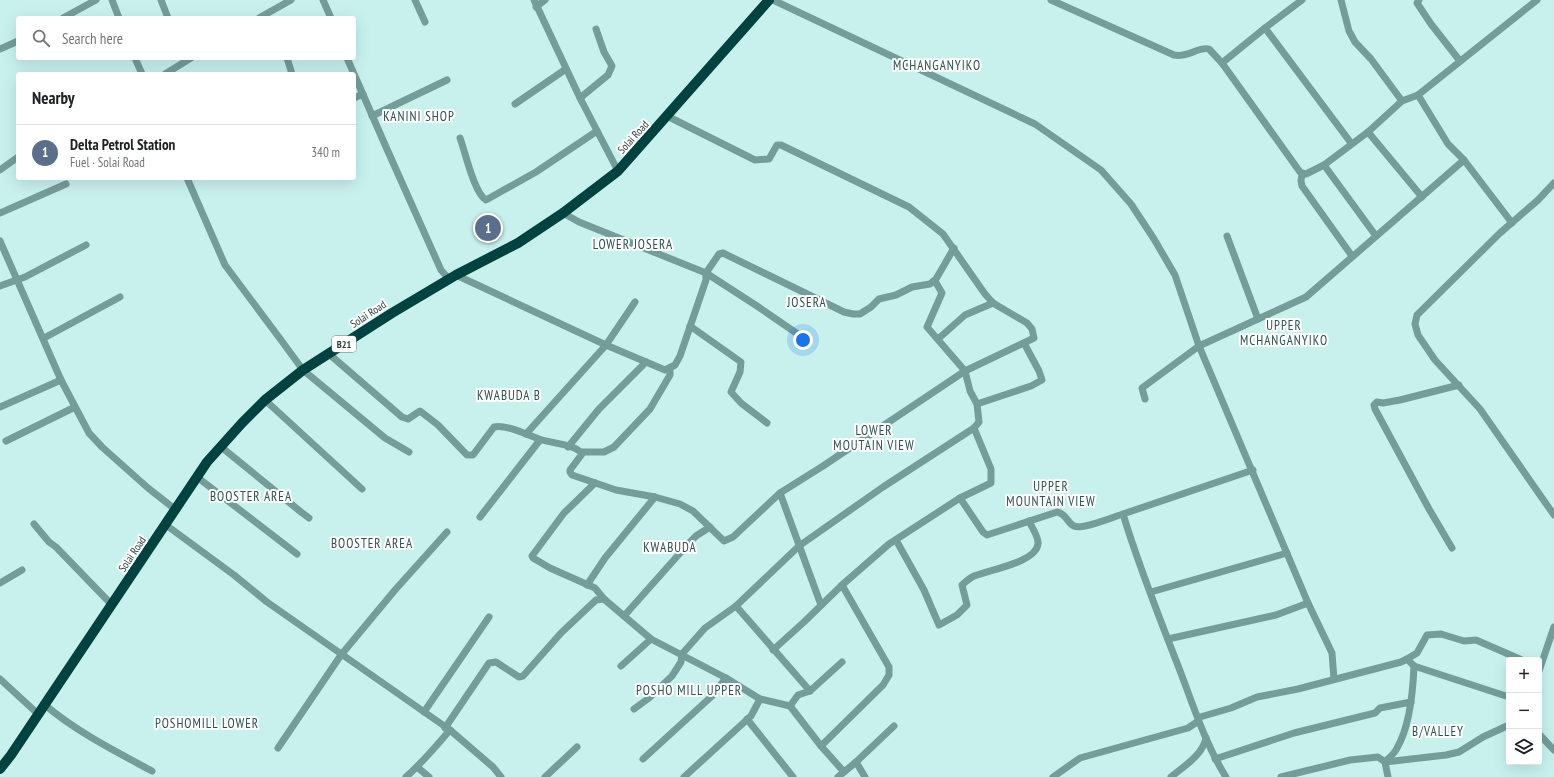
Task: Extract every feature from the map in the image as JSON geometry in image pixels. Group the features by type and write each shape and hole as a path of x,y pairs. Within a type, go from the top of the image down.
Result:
{"highway":[{"name":"Solai Road","path":"0,769 112,606 207,462 220,446 265,400 303,370 392,313 453,277 518,243 563,213 618,171 769,0"}],"street":[{"path":"67,16 96,0"},
{"path":"112,0 118,16"},
{"path":"161,0 167,16"},
{"path":"271,15 290,0"},
{"path":"323,0 329,16"},
{"path":"415,0 425,22"},
{"path":"545,0 535,3 580,98 618,171"},
{"path":"773,0 1035,124 1101,170 1130,204 1154,238 1175,276 1199,346 1308,603 1332,653 1334,679"},
{"path":"1051,0 1174,55 1188,55 1206,48 1211,51 1222,63 1294,165 1302,174 1302,186 1352,256"},
{"path":"1222,63 1302,0"},
{"path":"1341,0 1348,31 1402,101"},
{"path":"1302,174 1306,174 1324,165 1351,143 1368,132 1402,101 1418,95 1538,0"},
{"path":"1417,1 1431,24 1460,61"},
{"path":"1265,28 1351,143"},
{"path":"580,98 608,75 612,66 604,52 596,29"},
{"path":"0,49 16,42"},
{"path":"136,60 141,72"},
{"path":"168,72 186,60"},
{"path":"287,60 291,72"},
{"path":"348,60 353,72"},
{"path":"515,104 566,69"},
{"path":"356,78 441,270 453,277 665,370 670,369 675,365 680,356 706,280 706,274 719,254 722,253 844,312 860,314 865,312 879,299 896,295 912,287 930,284 935,281 954,248"},
{"path":"372,116 447,80"},
{"path":"356,97 363,94"},
{"path":"1418,95 1448,144 1464,160 1512,223"},
{"path":"582,452 581,457 570,472 572,475 616,490 680,504 693,511 724,540 733,537 780,493 965,371 1034,338 1032,329 1027,323 993,303 985,294 954,248 936,227 909,207 781,145 777,145 774,148 769,159 755,160 667,116"},
{"path":"460,138 477,187 482,198 486,200 536,172 597,130"},
{"path":"1368,132 1422,197"},
{"path":"0,170 16,158"},
{"path":"1145,399 1142,388 1199,346 1306,297 1464,160"},
{"path":"1324,165 1376,236"},
{"path":"188,180 225,265 303,370 385,438 409,452"},
{"path":"1554,183 1538,200 1500,233 1417,315 1415,324 1418,335 1435,360 1480,409 1554,515"},
{"path":"0,213 66,184"},
{"path":"563,213 579,222 706,274 757,306 805,339"},
{"path":"1227,236 1258,319"},
{"path":"0,241 44,338 61,380 89,433 102,447 148,488 176,510"},
{"path":"0,286 26,277 86,245"},
{"path":"634,709 649,698 672,676 681,662 682,654 705,628 736,606 798,546 883,487 974,428 979,422 977,404 970,391 965,371 927,327 942,293 935,281"},
{"path":"44,338 120,297"},
{"path":"526,434 606,344 635,302"},
{"path":"938,340 965,315 993,303"},
{"path":"690,326 741,362 740,372 731,392 740,403 767,423"},
{"path":"977,404 1031,386 1042,380 1040,371 1024,343"},
{"path":"329,354 400,415 408,419 420,411 438,425 467,455 473,455 496,427 500,426 540,440 582,452 604,452 614,447 650,409 670,375 670,369"},
{"path":"568,447 599,410 646,362"},
{"path":"0,407 61,380"},
{"path":"1452,548 1429,510 1374,405 1377,402 1383,403 1400,400 1459,385"},
{"path":"265,400 362,489"},
{"path":"6,440 75,407"},
{"path":"773,650 842,585 896,540 960,498 991,483 991,469 974,428"},
{"path":"480,517 540,440"},
{"path":"220,446 309,518"},
{"path":"960,498 983,532 987,535 1057,512 1066,516 1071,524 1080,527 1252,470"},
{"path":"198,477 297,554"},
{"path":"595,483 564,513 532,558 550,568 597,589 604,599 651,639 726,678 760,699 790,706 844,772"},
{"path":"780,493 798,546 821,605"},
{"path":"588,585 605,558 655,498"},
{"path":"1123,514 1133,545 1206,738 1215,759 1226,777"},
{"path":"896,540 924,590 939,625 957,615 967,605 962,585 971,578 1022,560 1034,553 1038,546 1038,540 1029,521"},
{"path":"34,524 49,542 56,547 112,606"},
{"path":"166,525 234,575 267,602 448,729 493,768 501,777"},
{"path":"624,616 689,543 696,536 710,527"},
{"path":"278,748 342,655 395,590 447,532"},
{"path":"1151,592 1287,553"},
{"path":"0,583 22,570"},
{"path":"822,746 883,686 890,675 889,668 842,585"},
{"path":"406,777 417,767 448,729 489,663 496,662 519,676 523,676 561,633 598,599 604,599"},
{"path":"1168,639 1276,615 1308,603"},
{"path":"736,606 810,691"},
{"path":"424,712 489,617"},
{"path":"1542,660 1554,627"},
{"path":"1053,777 1080,758 1188,728 1195,724 1200,717 1231,708 1257,697 1298,689 1401,662 1417,653 1427,635 1441,634 1464,641 1476,640 1515,657"},
{"path":"621,666 651,639"},
{"path":"1408,659 1414,666 1506,696"},
{"path":"790,706 798,695 810,691 842,662"},
{"path":"1385,762 1397,749 1404,733 1411,702 1414,666"},
{"path":"643,759 712,696 726,678"},
{"path":"0,679 38,714"},
{"path":"684,777 754,712 760,699"},
{"path":"1215,759 1294,733 1375,713 1380,708 1411,702"},
{"path":"45,705 57,715 92,737 152,771"},
{"path":"747,719 792,777"},
{"path":"838,777 894,726"},
{"path":"1282,777 1362,758 1378,757 1385,762 1446,755 1459,752 1483,737 1506,726"},
{"path":"1542,737 1554,750"},
{"path":"1171,777 1200,753 1204,747 1206,738"},
{"path":"545,777 577,747"},
{"path":"856,762 865,777"},
{"path":"1385,762 1388,777"},
{"path":"417,767 429,777"}],"place":[{"name":"Delta Petrol Station","path":"488,228"}],"district":[{"name":"MCHANGANYIKO","path":"937,65"},
{"name":"KANINI SHOP","path":"419,116"},
{"name":"LOWER JOSERA","path":"633,244"},
{"name":"JOSERA","path":"807,302"},
{"name":"UPPER MCHANGANYIKO","path":"1284,332"},
{"name":"KWABUDA B","path":"509,395"},
{"name":"LOWER MOUTAIN VIEW","path":"874,438"},
{"name":"UPPER MOUNTAIN VIEW","path":"1051,494"},
{"name":"BOOSTER AREA","path":"251,496"},
{"name":"BOOSTER AREA","path":"372,543"},
{"name":"KWABUDA","path":"670,547"},
{"name":"POSHO MILL UPPER","path":"689,690"},
{"name":"POSHOMILL LOWER","path":"207,723"},
{"name":"B/VALLEY","path":"1438,731"}]}
